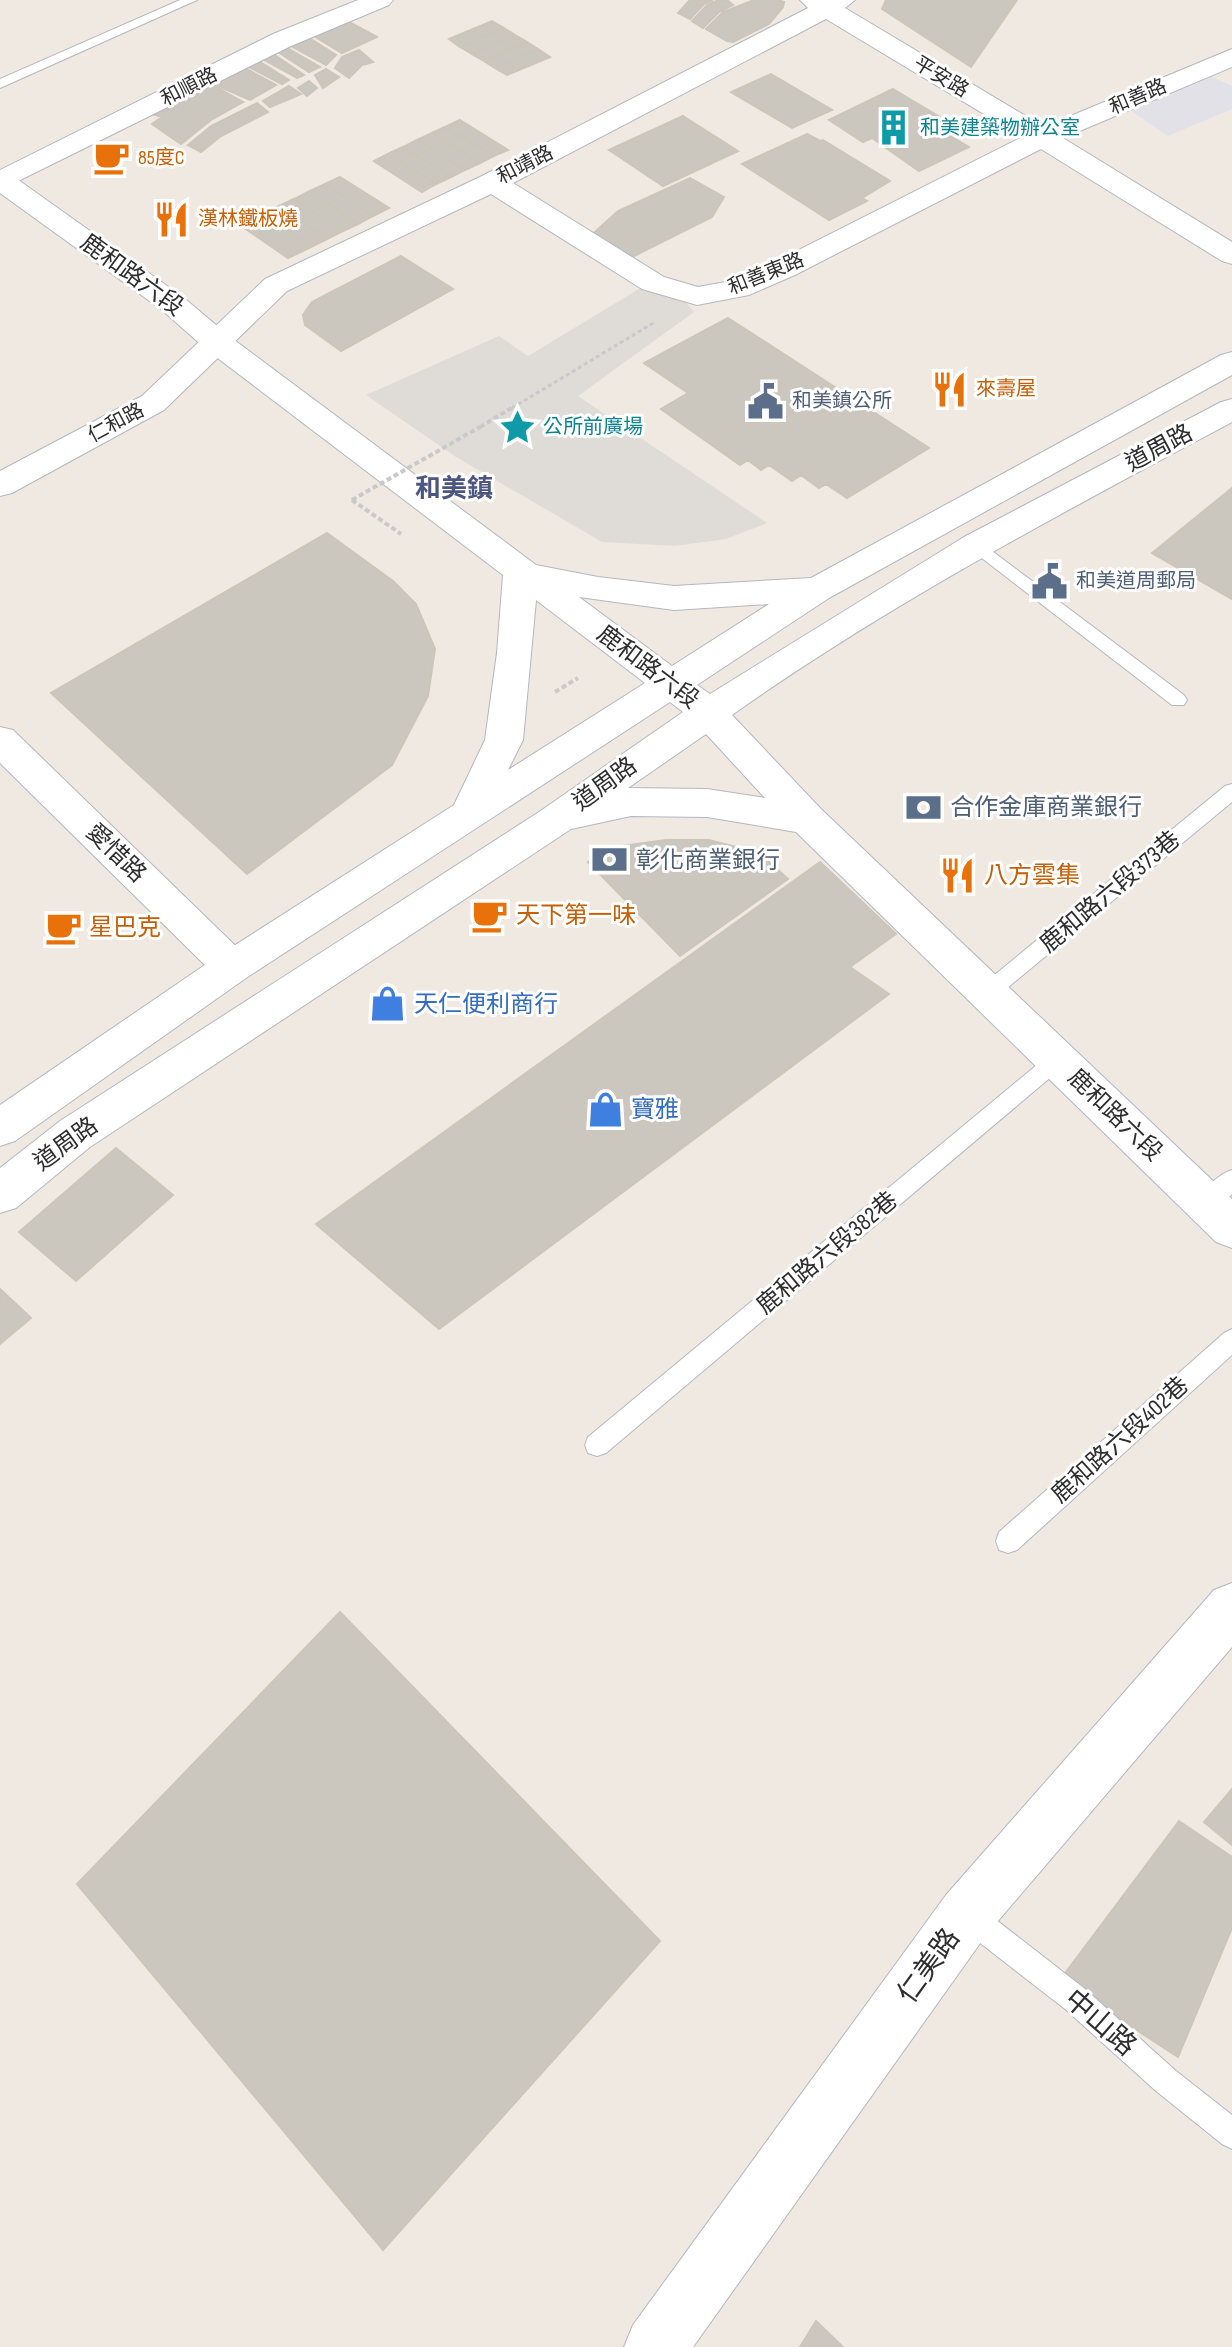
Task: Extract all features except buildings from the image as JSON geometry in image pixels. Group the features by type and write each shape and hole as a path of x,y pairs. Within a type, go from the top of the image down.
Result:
{"street":[{"name":"和順路","path":"0,180 282,40 380,0"},
{"name":"平安路","path":"827,2 1232,255"},
{"name":"和靖路","path":"218,343 276,285 492,182 827,2"},
{"name":"和善路","path":"1043,137 1232,57"},
{"name":"和善東路","path":"492,182 653,283 697,296 738,289 784,269 1043,137"},
{"name":"鹿和路六段","path":"0,180 173,304 218,343 707,711 807,819 1057,1060 1224,1203"},
{"name":"仁和路","path":"0,485 153,403 218,343"},
{"name":"道周路","path":"0,1128 232,967 817,590 1232,362"},
{"name":"道周路","path":"0,1194 75,1134 553,822 707,711 825,635 976,545 1232,409"},
{"path":"470,811 504,740 515,653 520,573 598,589 674,598 817,590"},
{"name":"愛惜路","path":"0,740 232,967"},
{"path":"553,822 631,802 707,803 807,819"},
{"name":"仁美路","path":"655,2347 966,1915 1232,1608"}],"lane":[{"path":"0,84 191,0"},
{"path":"976,545 1178,700"},
{"name":"鹿和路六段373巷","path":"988,992 1232,791"},
{"name":"鹿和路六段382巷","path":"597,1445 1057,1060"},
{"name":"鹿和路六段402巷","path":"1008,1541 1232,1340"},
{"name":"中山路","path":"966,1915 1075,1999 1166,2081 1232,2134"}],"path":[{"path":"400,535 352,500 697,296"},
{"path":"547,693 556,692 578,678"}],"shaded area":[{"path":"1208,75 1232,86 1232,109 1168,136 1127,108"},
{"name":"公所前廣場","path":"662,275 694,312 578,396 767,523 726,539 675,546 602,542 456,457 366,395 499,336 528,356"}],"place":[{"name":"和美建築物辦公室","path":"894,128"},
{"name":"85度C","path":"112,158"},
{"name":"漢林鐵板燒","path":"172,219"},
{"name":"來壽屋","path":"950,389"},
{"name":"和美鎮公所","path":"766,401"},
{"name":"公所前廣場","path":"517,427"},
{"name":"和美道周郵局","path":"1050,581"},
{"name":"合作金庫商業銀行","path":"924,807"},
{"name":"彰化商業銀行","path":"610,860"},
{"name":"八方雲集","path":"958,875"},
{"name":"天下第一味","path":"490,915"},
{"name":"星巴克","path":"63,927"},
{"name":"天仁便利商行","path":"388,1004"},
{"name":"寶雅","path":"605,1109"}],"district":[{"name":"和美鎮","path":"454,489"}]}
